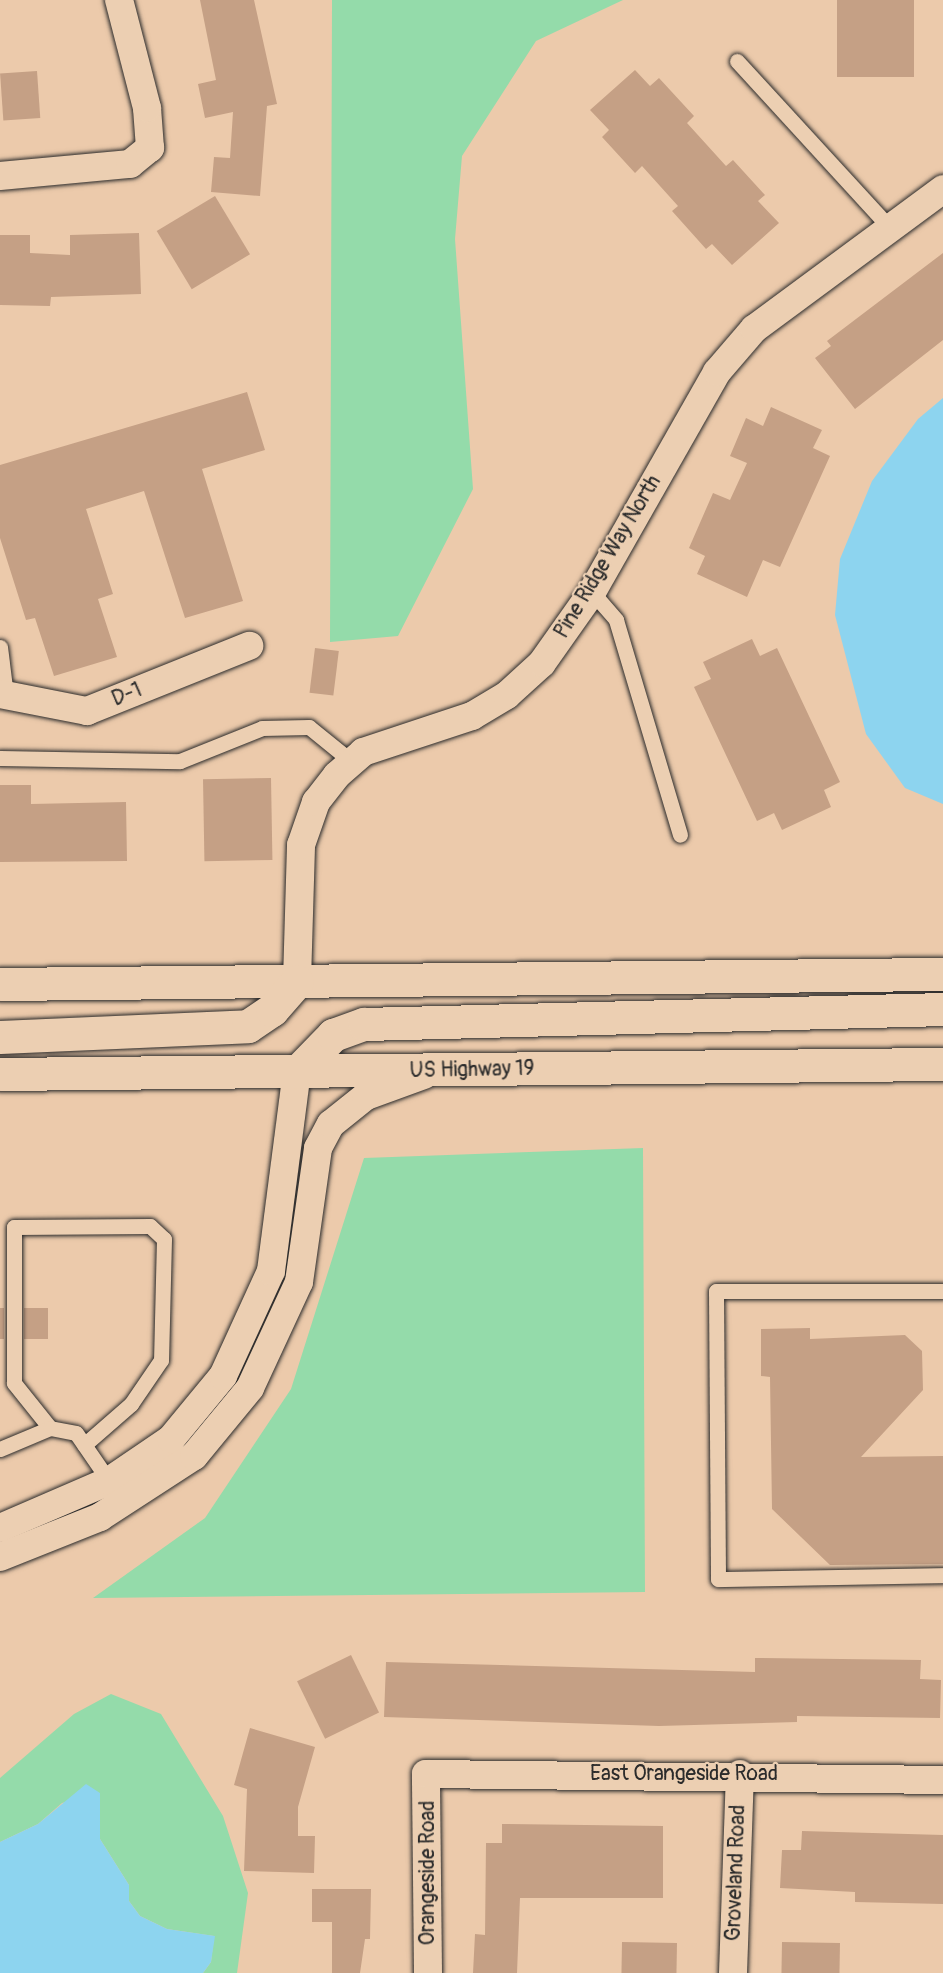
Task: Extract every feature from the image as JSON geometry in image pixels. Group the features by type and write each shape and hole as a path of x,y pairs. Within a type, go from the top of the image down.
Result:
{"highway":[{"path":"0,984 943,974"},
{"path":"0,1037 248,1026 272,1010 297,981"},
{"path":"297,1072 333,1035 364,1024 943,1009"},
{"name":"US Highway 19","path":"0,1074 943,1064"}],"street":[{"path":"0,176 130,164 150,148 147,108 119,0"},
{"name":"Pine Ridge Way North","path":"297,981 301,846 316,802 352,762 392,740 471,716 507,695 542,663 592,592 717,372 754,329 943,189"},
{"name":"D-1","path":"3,694 87,711 249,646"},
{"path":"0,1557 100,1517 194,1456 249,1388 299,1282 318,1148 331,1124 366,1096 404,1079 447,1070"},
{"path":"0,1528 109,1481 171,1439 223,1376 271,1271 297,1072"},
{"name":"East Orangeside Road","path":"426,1774 740,1774 943,1780"},
{"name":"Orangeside Road","path":"426,1774 428,1973"},
{"name":"Groveland Road","path":"733,1973 740,1774"}],"lane":[{"path":"737,60 890,228"},
{"path":"592,592 616,620 680,835"},
{"path":"0,647 3,694"},
{"path":"0,758 180,761 262,728 309,727 352,762"},
{"path":"50,1428 14,1383 14,1227 150,1226 164,1239 161,1360 131,1404 84,1445"},
{"path":"943,1291 716,1291 718,1579 943,1575"},
{"path":"0,1449 50,1428 76,1433 109,1481"}],"green space":[{"path":"332,0 623,0 536,41 462,156 455,239 473,489 398,636 330,642"},
{"path":"643,1148 645,1592 93,1598 205,1518 291,1389 364,1158"},
{"path":"111,1694 161,1714 223,1816 248,1893 237,1973 203,1973 211,1962 214,1936 167,1929 140,1916 129,1901 129,1885 100,1839 100,1793 62,1803 38,1824 0,1842 0,1778 74,1714"}],"water":[{"path":"943,398 943,804 905,788 866,734 835,615 840,559 872,481 918,419"},
{"path":"86,1784 100,1793 100,1839 129,1885 129,1901 140,1916 167,1929 215,1936 211,1962 203,1973 0,1973 0,1842 38,1824"}],"building":[{"path":"200,0 254,0 277,104 267,106 260,196 211,192 214,157 230,158 233,112 205,118 198,84 216,80"},
{"path":"837,0 914,0 914,77 837,77"},
{"path":"635,70 650,86 659,78 694,116 687,123 726,166 733,160 765,195 758,201 779,223 732,265 712,244 706,249 672,211 678,206 642,166 635,173 602,137 609,130 590,110"},
{"path":"37,71 40,118 3,120 0,74"},
{"path":"215,196 250,254 192,289 157,231"},
{"path":"139,233 141,294 51,297 50,306 0,305 0,235 30,235 30,253 70,255 70,235"},
{"path":"943,253 943,340 855,409 815,358 831,346 827,341"},
{"path":"247,392 265,450 202,469 243,601 185,618 144,491 86,509 113,594 98,599 117,657 54,676 35,618 26,620 0,538 0,465"},
{"path":"771,407 822,430 813,448 830,456 780,567 763,560 747,597 697,574 705,556 689,548 713,493 730,500 747,463 730,456 746,418 763,426"},
{"path":"752,639 760,656 777,648 840,782 824,790 831,807 782,830 774,813 757,821 694,687 711,679 703,662"},
{"path":"315,648 339,651 333,696 310,693"},
{"path":"271,778 272,860 204,861 203,779"},
{"path":"0,785 31,785 31,804 126,802 127,861 0,862"},
{"path":"0,1308 4,1308 4,1339 0,1339"},
{"path":"24,1308 48,1308 48,1339 24,1339"},
{"path":"810,1328 810,1339 905,1335 922,1351 923,1390 861,1457 943,1456 943,1564 830,1565 772,1509 770,1377 761,1376 761,1329"},
{"path":"351,1655 379,1713 325,1739 297,1681"},
{"path":"755,1658 921,1660 920,1679 941,1680 940,1718 797,1716 797,1722 659,1726 384,1717 386,1662 755,1672"},
{"path":"250,1728 315,1747 298,1807 298,1836 315,1836 314,1873 244,1871 247,1789 234,1785"},
{"path":"502,1824 663,1826 663,1898 520,1898 517,1973 473,1973 475,1934 485,1935 486,1843 502,1843"},
{"path":"802,1831 943,1835 943,1904 855,1902 855,1892 780,1888 782,1850 801,1850"},
{"path":"312,1889 371,1889 370,1939 365,1939 360,1973 332,1973 332,1922 312,1922"},
{"path":"622,1942 677,1943 676,1973 621,1973"},
{"path":"782,1942 840,1943 839,1973 781,1973"}]}
